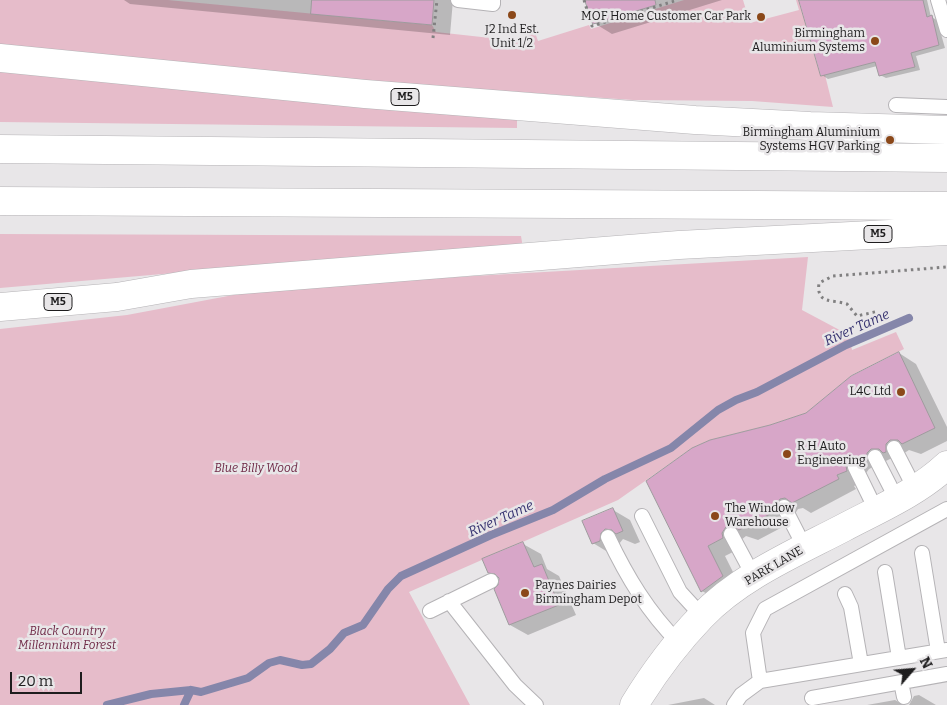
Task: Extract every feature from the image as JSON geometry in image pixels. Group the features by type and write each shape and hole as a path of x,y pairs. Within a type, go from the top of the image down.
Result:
{"main road":[{"name":"M5","path":"0,58 375,94 695,120 947,130"},
{"path":"0,150 947,158"},
{"path":"0,201 947,206"},
{"name":"M5","path":"0,307 117,297 200,284 679,245 947,231"},
{"name":"PARK LANE","path":"634,705 679,643 702,616 735,589 805,548 896,500 947,465"}],"lane":[{"path":"458,0 493,4 493,0"},
{"path":"938,0 947,30"},
{"path":"896,105 947,107"},
{"path":"894,448 896,500"},
{"path":"875,457 896,500"},
{"path":"855,467 896,500"},
{"path":"784,507 805,548"},
{"path":"760,681 753,633 765,609 947,509"},
{"path":"642,516 680,592 702,616"},
{"path":"731,534 754,577"},
{"path":"608,538 629,580 656,619 679,643"},
{"path":"922,553 947,665"},
{"path":"885,572 899,658"},
{"path":"430,611 491,581"},
{"path":"845,594 851,608 861,664"},
{"path":"449,602 515,685 536,705"},
{"path":"734,705 741,694 760,681 943,650"},
{"path":"812,698 947,674"},
{"path":"901,682 904,697"}],"path":[{"path":"433,38 437,0"},
{"path":"584,0 592,26 678,0"},
{"path":"875,312 857,316 847,304 826,300 820,296 818,291 819,283 833,276 947,267"}],"green space":[{"path":"0,0 168,0 432,25 436,32 527,42 529,24 532,24 538,41 589,25 591,29 684,0 743,0 750,23 799,10 796,0 799,0 821,76 825,75 833,107 752,101 633,100 346,80 0,47"},
{"path":"0,71 517,119 517,128 0,122"},
{"path":"0,234 521,236 523,248 209,270 0,288"},
{"path":"808,257 802,310 849,335 852,350 896,332 904,349 852,375 806,413 770,425 710,440 692,448 618,500 409,592 470,705 0,705 0,329 127,315 244,293 404,280"}],"building":[{"path":"312,0 434,0 432,25 311,14"},
{"path":"585,0 655,0 656,5 593,24"},
{"name":"Birmingham Aluminium Systems","path":"799,0 923,0 927,17 932,15 939,45 911,53 915,67 879,76 875,62 821,76"},
{"path":"899,352 935,428 902,444 898,440 890,440 886,444 886,452 883,453 879,449 871,449 867,453 867,461 863,463 856,458 851,459 846,466 847,471 837,475 839,479 792,503 785,498 780,499 775,506 776,511 739,530 732,525 726,527 722,533 723,538 708,546 723,576 701,592 646,481 692,448 710,440 770,425 806,413 851,376"},
{"path":"613,508 623,531 616,534 612,530 605,529 601,533 600,541 592,544 582,521"},
{"name":"Paynes Dairies Birmingham Depot","path":"523,542 534,567 542,564 559,605 509,625 494,589 498,585 499,578 495,574 488,573 482,559"}],"waterway":[{"name":"River Tame","path":"107,705 151,694 191,690 201,692 248,678 269,663 280,660 302,665 311,664 330,649 344,633 363,625 388,589 401,576 491,535 553,510 605,479 671,448 718,410 736,400 757,392 846,345 909,318"},
{"path":"184,705 191,690"}],"place":[{"name":"J2 Ind Est. Unit 1/2","path":"512,15"},
{"name":"MOF Home Customer Car Park","path":"761,17"},
{"name":"Birmingham Aluminium Systems","path":"875,41"},
{"name":"Birmingham Aluminium Systems HGV Parking","path":"890,140"},
{"name":"L4C Ltd","path":"901,392"},
{"name":"R H Auto Engineering","path":"787,454"},
{"name":"The Window Warehouse","path":"715,516"},
{"name":"Paynes Dairies Birmingham Depot","path":"525,593"}],"park label":[{"name":"Blue Billy Wood","path":"256,469"},
{"name":"Black Country Millennium Forest","path":"67,639"}]}
